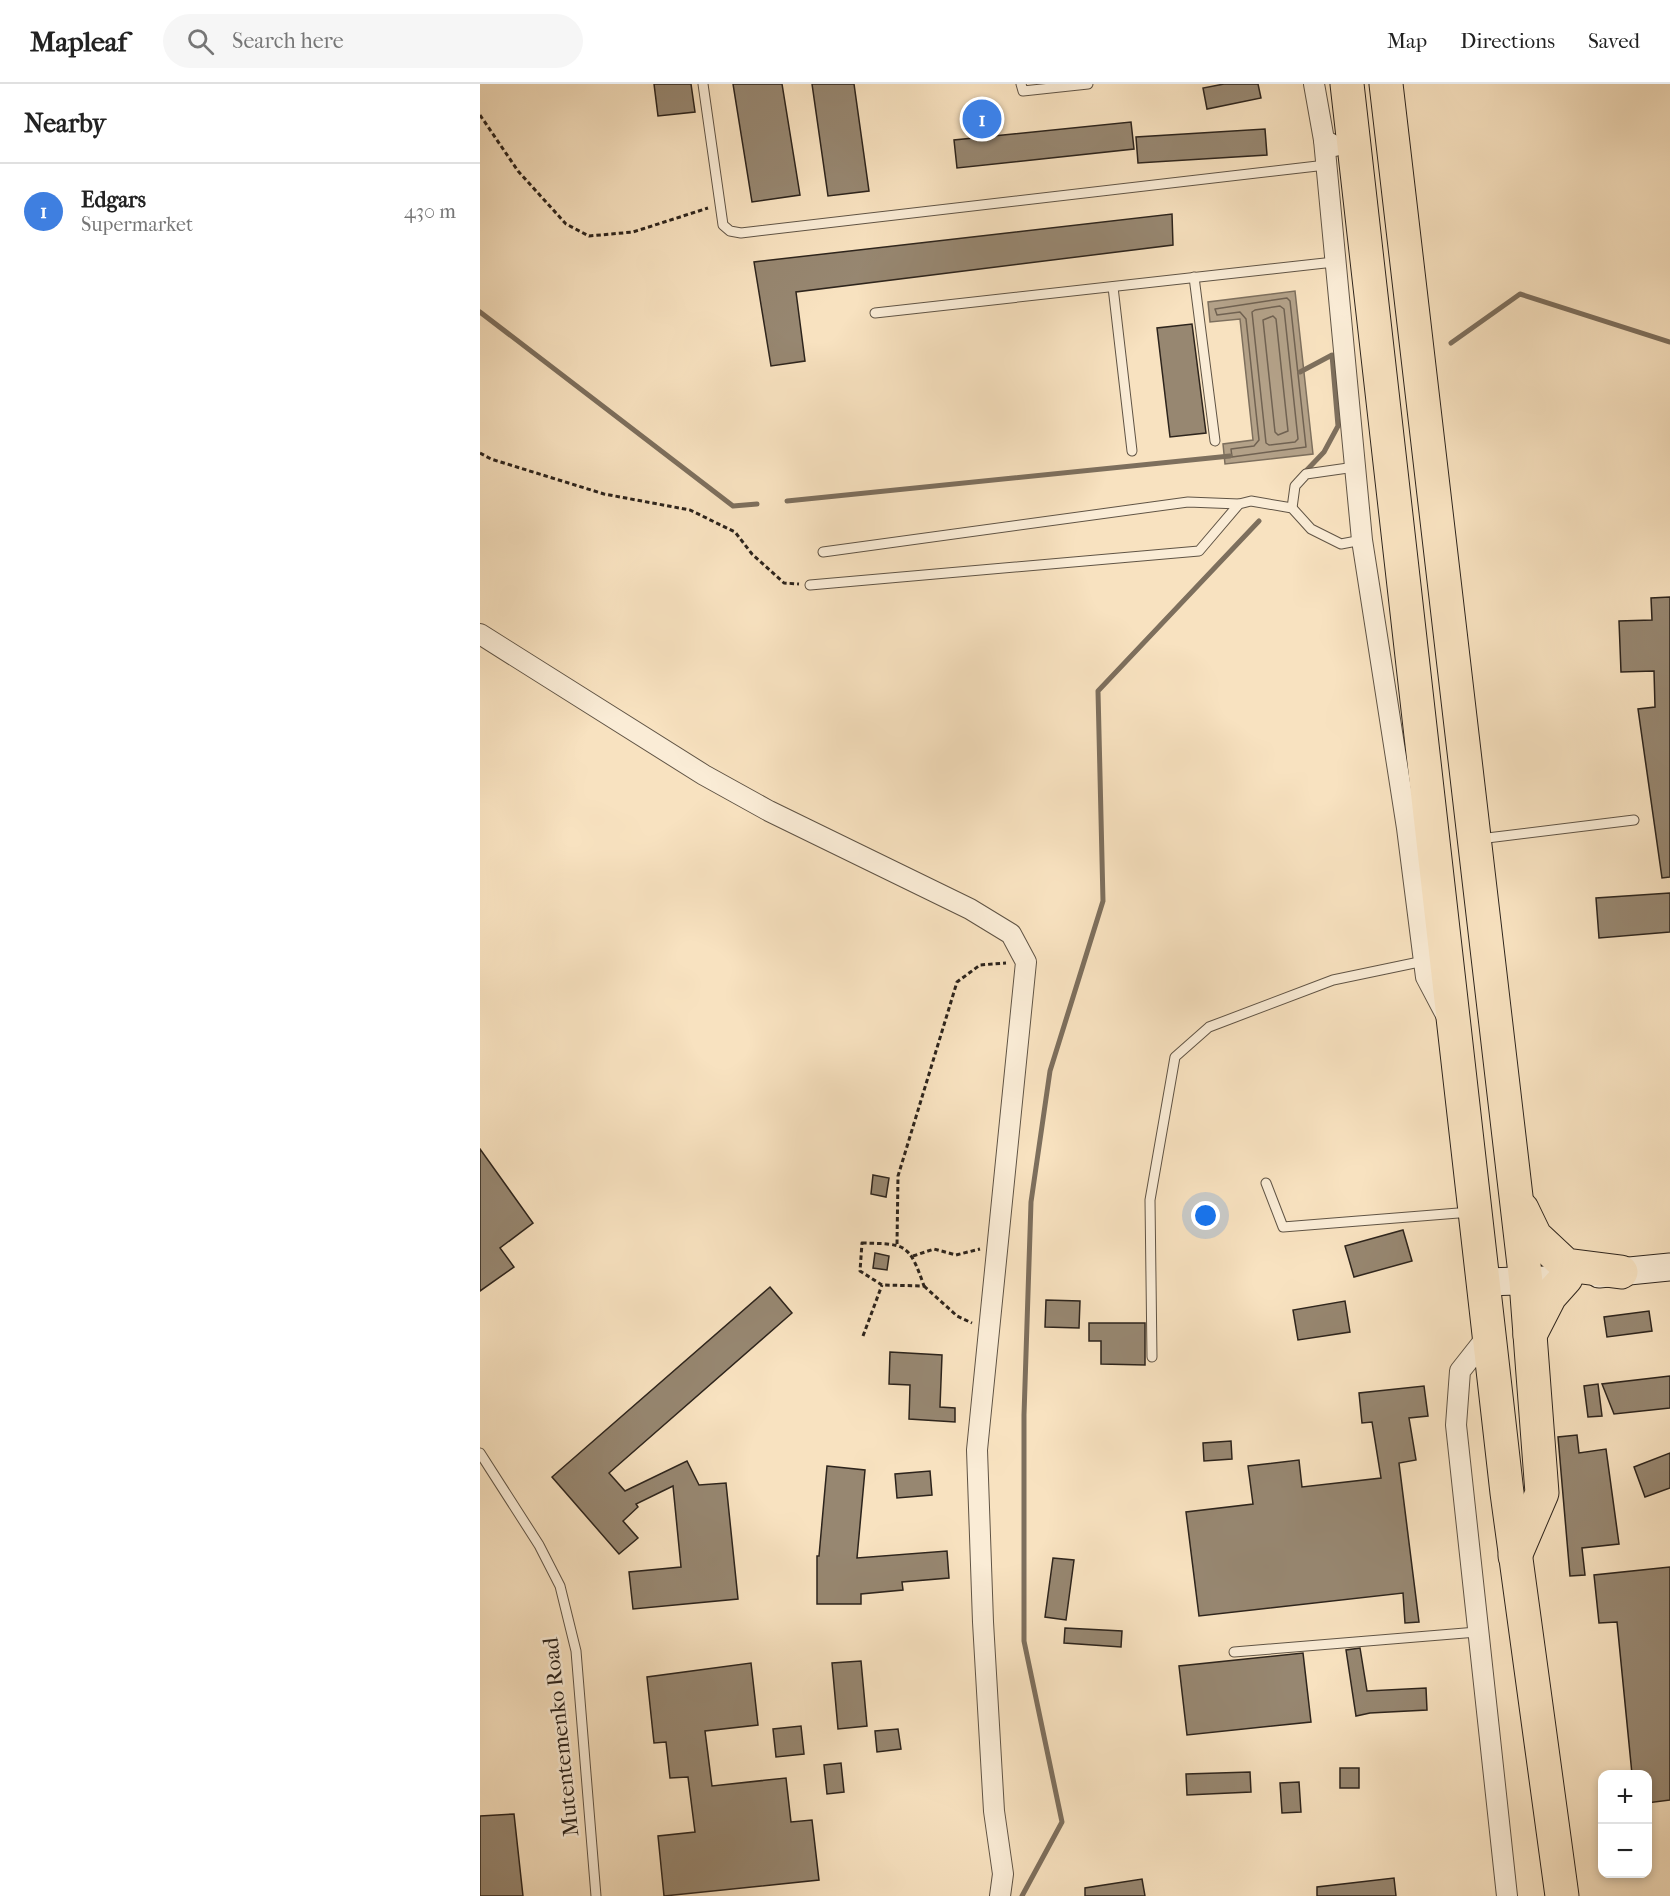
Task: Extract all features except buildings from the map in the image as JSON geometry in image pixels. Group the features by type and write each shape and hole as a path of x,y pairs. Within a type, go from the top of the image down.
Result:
{"highway":[{"path":"1347,84 1340,160 1456,1033 1515,1558 1562,1896"},
{"path":"1386,84 1526,1282 1542,1493 1515,1558"},
{"path":"1516,1197 1535,1236 1566,1265 1621,1272"},
{"path":"1530,1335 1550,1296 1566,1278"}],"main road":[{"path":"1485,1282 1526,1282 1670,1267"}],"street":[{"path":"1314,84 1324,140 1340,160 1334,262 1362,540 1407,828 1426,977 1456,1033"},
{"path":"1324,140 1340,160"},
{"path":"480,634 704,775 770,811 970,909 1011,934 1026,962 977,1450 983,1622 994,1811 1003,1874 1000,1896"},
{"path":"1490,1334 1460,1371 1456,1425 1507,1896"}],"lane":[{"path":"703,84 723,225 730,231 741,233 1340,160"},
{"path":"1021,84 1023,92 1088,84"},
{"path":"875,313 1334,262"},
{"path":"1194,277 1215,441"},
{"path":"1113,287 1132,451"},
{"path":"1292,508 1295,486 1306,474 1355,467"},
{"path":"823,552 1188,502 1239,504 1251,501 1292,508 1311,529 1341,544 1362,540"},
{"path":"810,585 1199,551 1239,504"},
{"path":"1474,840 1634,820"},
{"path":"1152,1357 1150,1200 1175,1057 1209,1027 1333,980 1424,961"},
{"path":"1266,1183 1283,1227 1476,1212"},
{"name":"Mutentemenko Road","path":"480,1453 533,1536 560,1586 576,1652 596,1896"},
{"path":"1234,1652 1477,1632"}],"path":[{"path":"480,115 518,171 566,225 590,236 633,232 719,205"},
{"path":"480,453 491,459 604,494 690,510 735,532 752,554 784,583 810,585"},
{"path":"897,1244 898,1176 957,982 980,965 1026,962"},
{"path":"924,1286 882,1285 860,1270 862,1243 897,1244 913,1256 924,1286 957,1316 990,1332"},
{"path":"913,1256 934,1249 956,1255 996,1244"},
{"path":"863,1336 882,1285"}],"water":[{"path":"1295,291 1313,454 1225,464 1223,444 1253,440 1240,319 1210,322 1208,302"}],"waterway":[{"path":"1451,343 1520,294 1670,342"},
{"path":"480,312 733,506 757,504"},
{"path":"1300,372 1332,355 1338,426 1324,452 1303,474"},
{"path":"787,501 1230,456"},
{"path":"1022,1896 1062,1822 1024,1641 1024,1415 1031,1202 1050,1071 1103,901 1098,691 1259,521"}],"place":[{"name":"Edgars","path":"982,119"}]}
